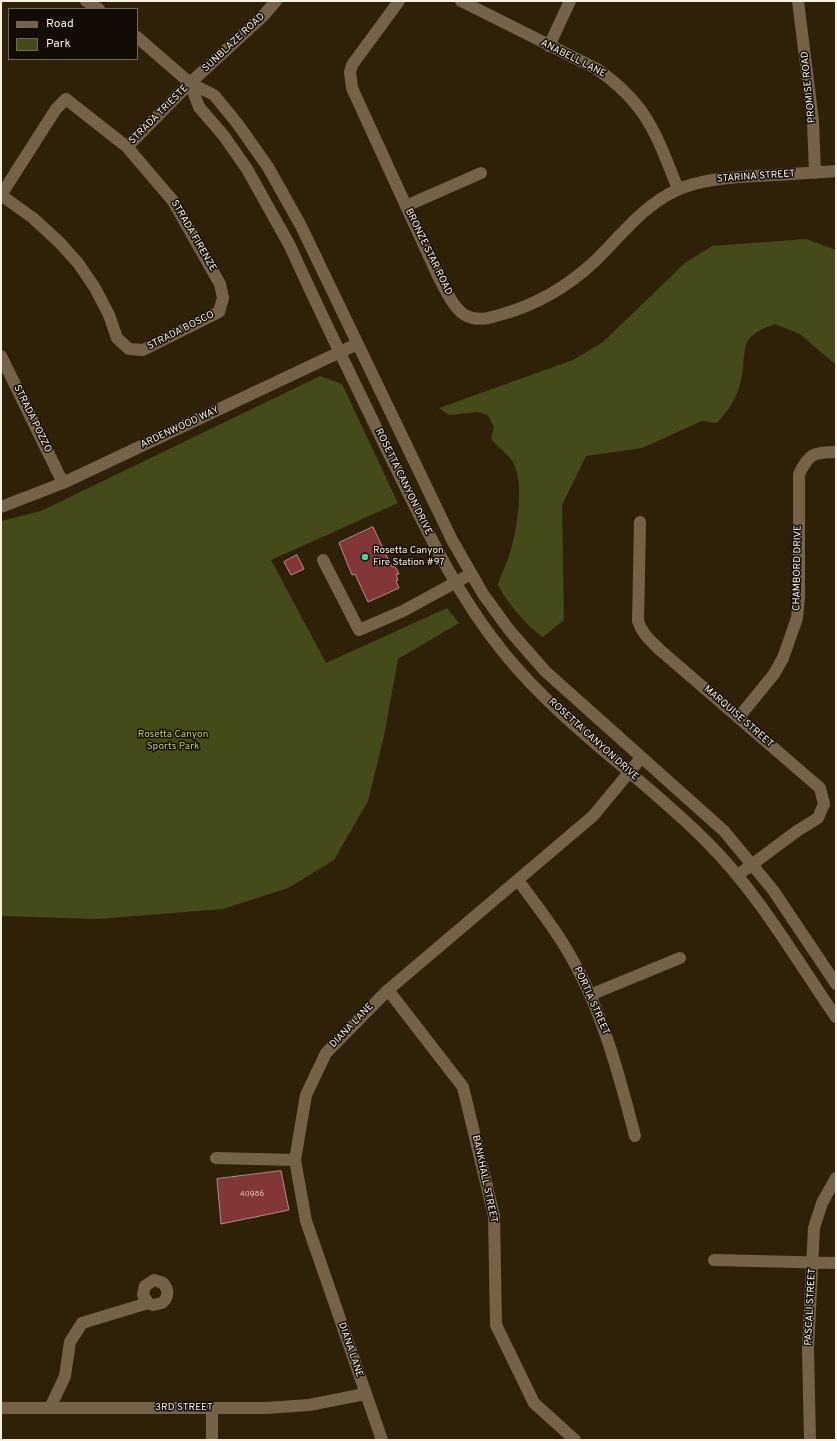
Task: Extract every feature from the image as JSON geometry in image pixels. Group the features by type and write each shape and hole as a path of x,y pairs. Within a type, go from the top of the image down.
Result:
{"street":[{"path":"86,1 97,8"},
{"name":"SUNBLAZE ROAD","path":"190,83 263,16 276,1"},
{"name":"BRONZE STAR ROAD","path":"399,1 358,56 350,72 352,88 439,278 452,301 463,314 476,320 490,318 517,310 556,292 594,262 644,210 678,189"},
{"name":"ANABELL LANE","path":"461,1 597,69 615,81 633,100 655,131 678,189"},
{"path":"549,46 570,1"},
{"name":"PROMISE ROAD","path":"798,1 812,114 815,172"},
{"name":"ROSETTA CANYON DRIVE","path":"138,38 190,83 214,95 237,123 268,167 301,226 452,540 483,594 510,631 545,671 724,831 773,890 836,984"},
{"name":"ROSETTA CANYON DRIVE","path":"190,83 199,107 224,136 265,200 290,246 433,545 455,584 490,636 538,691 692,826 738,875 768,915 836,1017"},
{"name":"STRADA TRIESTE","path":"127,147 190,83"},
{"name":"STRADA FIRENZE","path":"1,195 56,109 66,99 127,147 173,201 220,284 223,298"},
{"name":"STARINA STREET","path":"678,189 726,178 836,170"},
{"path":"406,206 481,174"},
{"name":"STRADA BOSCO","path":"1,195 33,218 78,263 95,288 109,315 117,338 129,348 143,350 219,312 223,298"},
{"name":"ARDENWOOD WAY","path":"1,507 64,483 357,344"},
{"name":"STRADA POZZO","path":"1,356 64,483"},
{"name":"CHAMBORD DRIVE","path":"739,717 777,669 791,638 797,618 799,598 799,474 806,459 820,452 836,452"},
{"name":"MARQUISE STREET","path":"640,522 638,621 640,629 660,650 820,788 824,804 818,818 797,831 738,875"},
{"path":"322,560 359,630 403,611 471,574"},
{"name":"DIANA LANE","path":"382,1440 306,1221 295,1160 306,1095 326,1053 388,990 594,816 641,758"},
{"name":"PORTIA STREET","path":"518,880 564,944 590,995 606,1033 635,1136"},
{"path":"590,995 680,958"},
{"name":"BANKHALL STREET","path":"388,990 463,1088 494,1216 496,1325 534,1403 575,1440"},
{"path":"216,1158 295,1160"},
{"name":"PASCALI STREET","path":"810,1440 808,1349 816,1216 836,1178"},
{"path":"714,1260 836,1263"},
{"path":"50,1408 65,1376 70,1342 82,1323 148,1303"},
{"name":"3RD STREET","path":"1,1408 266,1408 309,1405 365,1394"},
{"path":"212,1408 212,1440"}],"green space":[{"path":"806,239 836,250 836,365 800,334 775,324 762,329 753,335 748,341 744,354 743,372 738,390 731,405 717,423 702,421 642,448 586,456 562,505 564,620 543,637 537,633 518,613 498,585 510,553 519,505 516,468 511,459 491,439 494,427 488,415 477,412 449,415 439,408 573,360 603,342 685,263 712,246"},
{"name":"Rosetta Canyon Sports Park","path":"320,376 342,384 398,503 271,560 326,663 447,608 459,623 398,659 384,736 368,801 334,860 288,888 223,909 98,919 1,916 1,521 41,511"}],"building":[{"name":"Rosetta Canyon Fire Station #97","path":"373,527 392,567 395,566 399,574 396,575 398,580 396,581 399,588 368,602 355,574 352,575 339,543"},
{"path":"297,555 304,569 291,575 284,562"},
{"path":"281,1171 289,1210 221,1224 217,1179"}],"place":[{"name":"Rosetta Canyon Fire Station #97","path":"365,557"}]}
